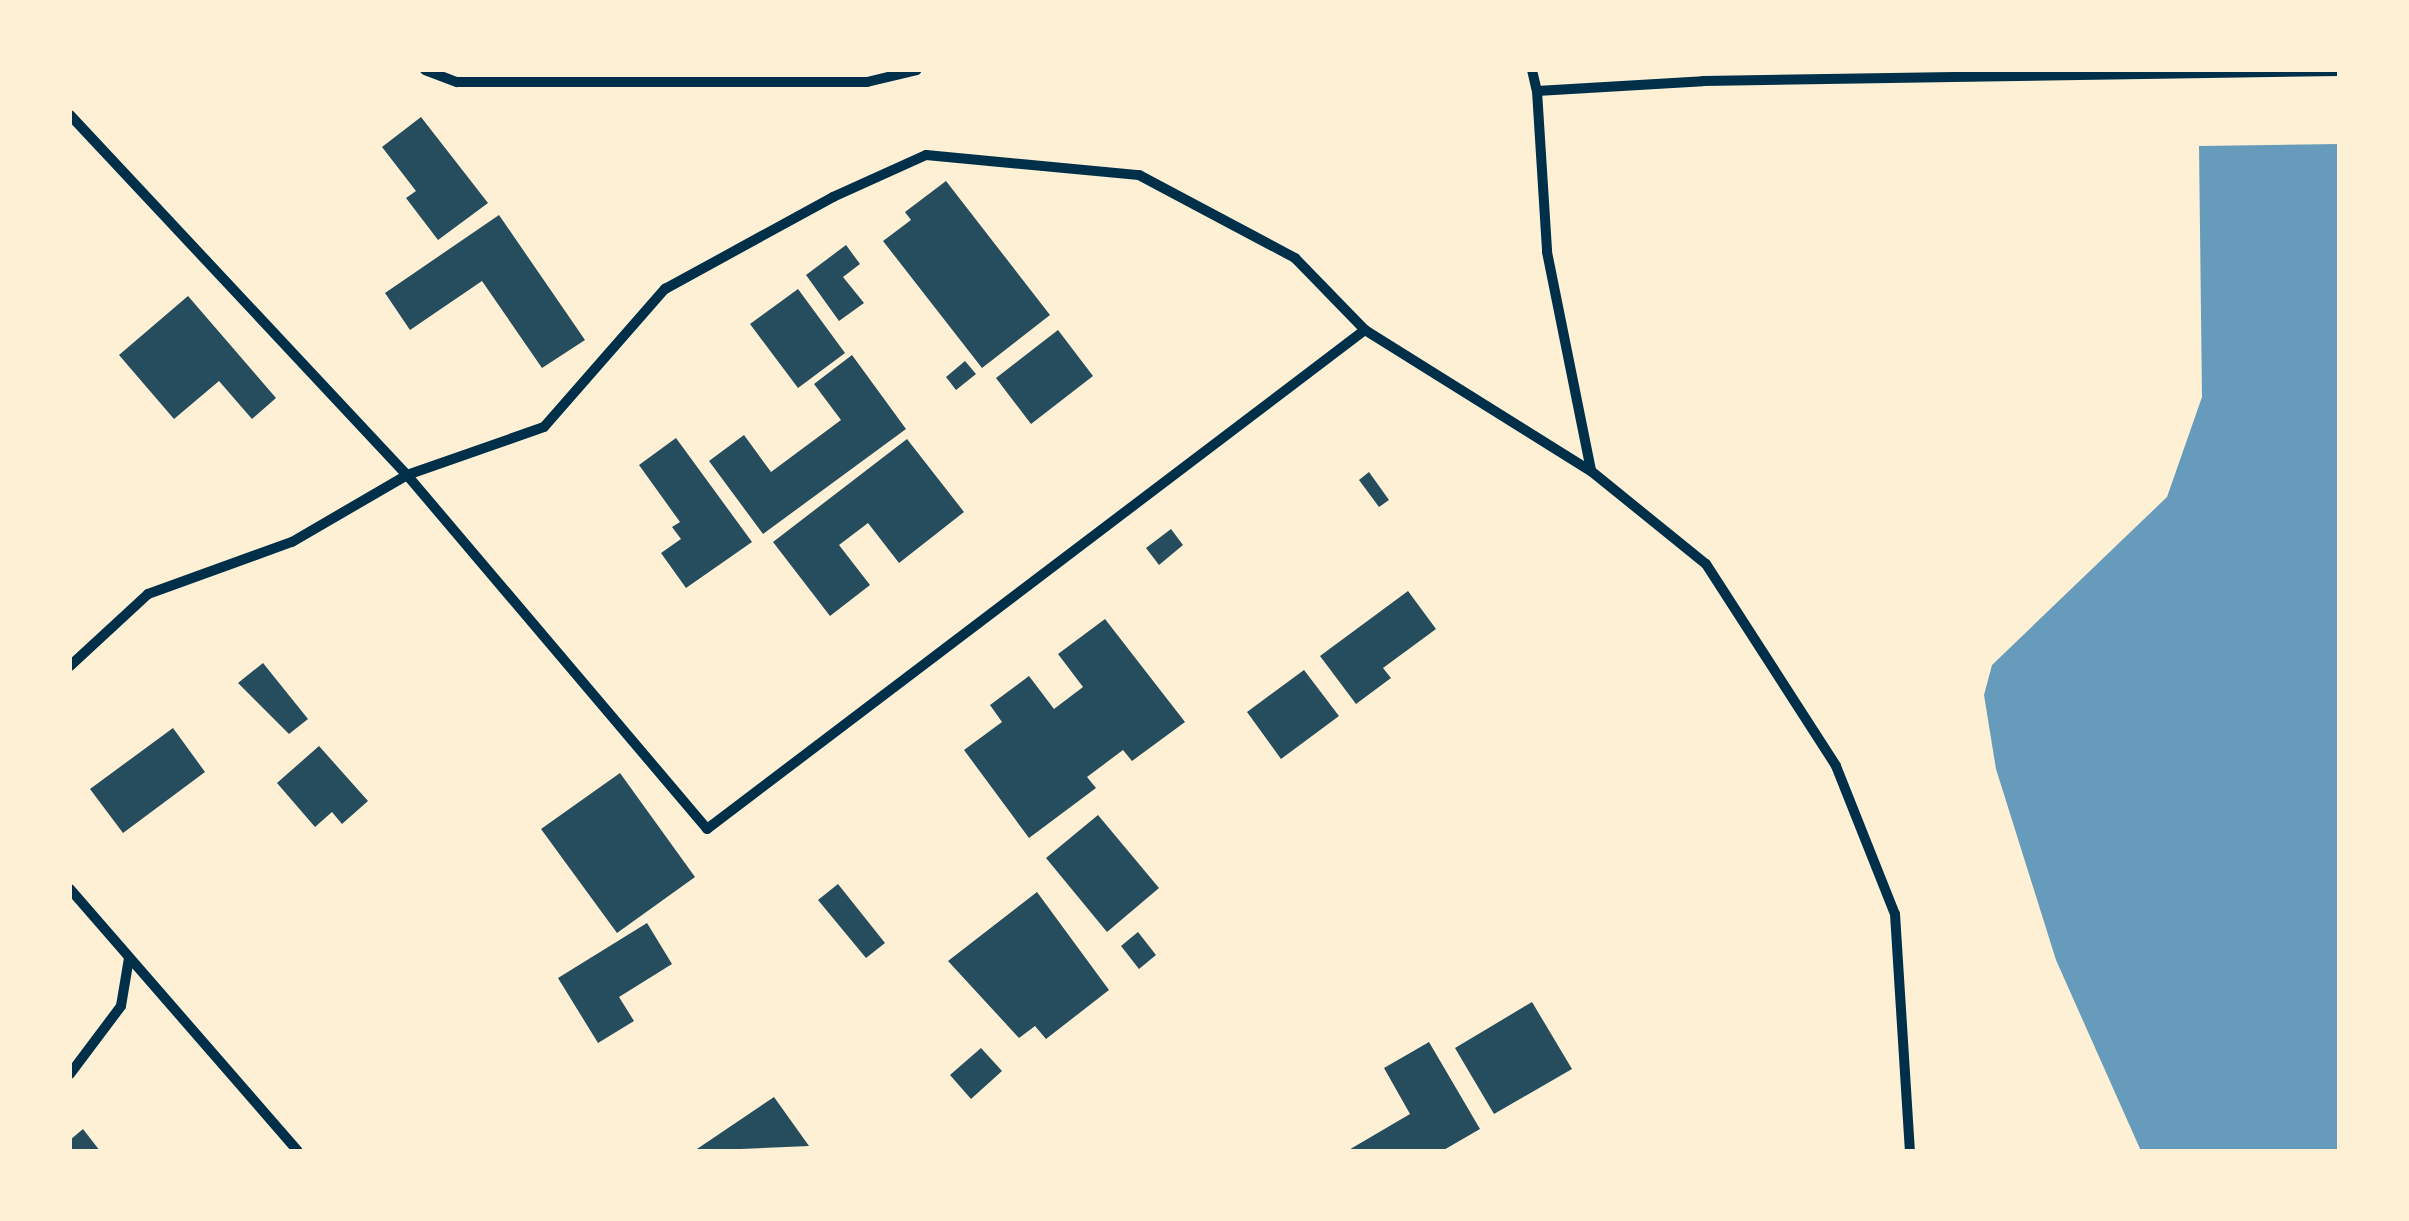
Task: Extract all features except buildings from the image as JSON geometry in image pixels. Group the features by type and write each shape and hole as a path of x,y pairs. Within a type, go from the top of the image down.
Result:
{"street":[{"path":"425,70 457,82 867,82 917,70"},
{"path":"1532,70 1537,91 1547,252 1591,471"},
{"path":"1537,91 1703,81 2339,72"},
{"path":"70,115 407,475 707,829 1365,330"},
{"path":"70,666 148,594 292,542 407,475 544,427 665,288 926,155 1140,175 1295,258 1365,330 1591,471 1706,564 1836,766 1894,914 1910,1151"},
{"path":"70,889 298,1151"},
{"path":"70,1074 121,1006 129,958"}],"water":[{"path":"2339,144 2339,1151 2141,1151 2056,960 1996,769 1984,695 1992,665 2167,497 2202,397 2199,146"}]}
